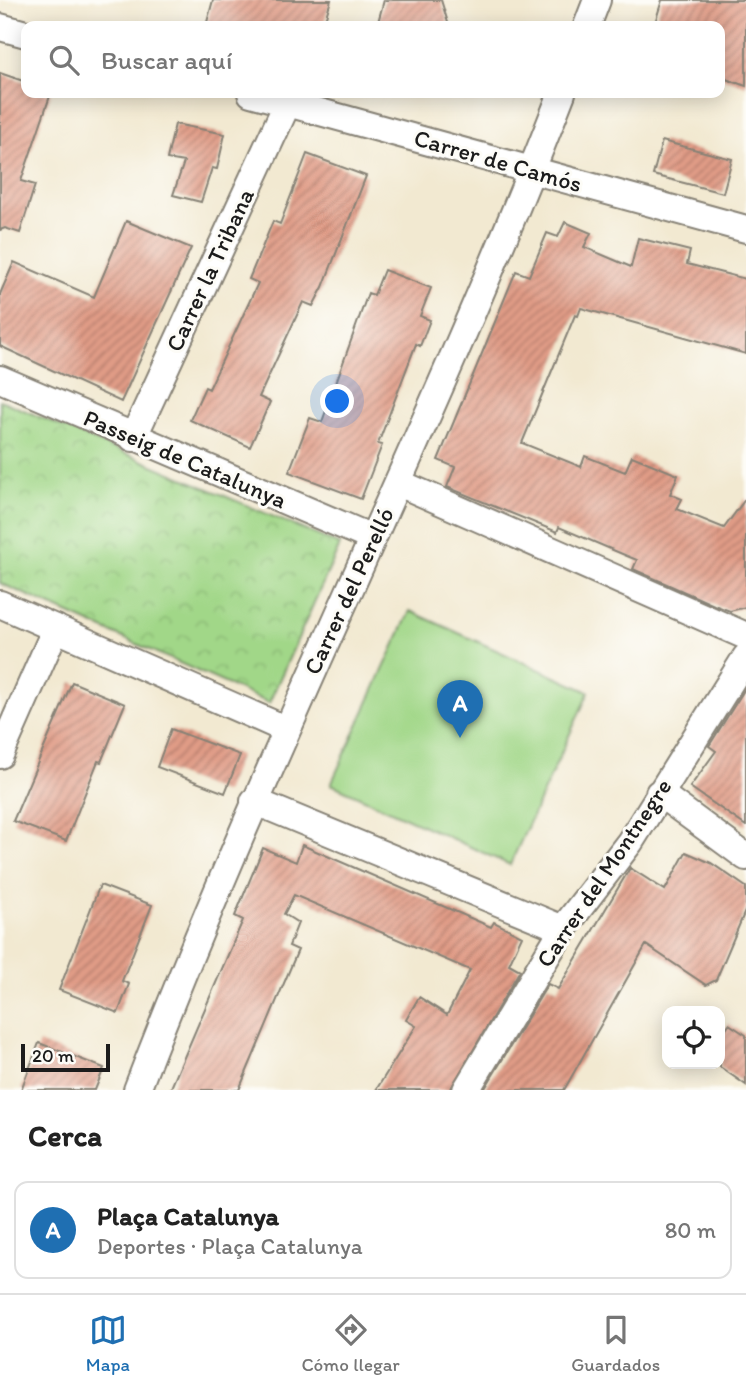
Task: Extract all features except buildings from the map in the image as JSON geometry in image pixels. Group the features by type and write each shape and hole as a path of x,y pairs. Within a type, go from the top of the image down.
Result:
{"street":[{"path":"589,21 597,0"},
{"path":"0,27 21,33"},
{"name":"Carrer de Camós","path":"272,98 746,229"},
{"name":"Carrer del Perelló","path":"137,1090 254,801 399,483 560,98"},
{"name":"Carrer la Tribana","path":"133,438 288,102"},
{"name":"Passeig de Catalunya","path":"0,379 372,538"},
{"path":"399,483 746,636"},
{"path":"0,604 285,729"},
{"path":"0,755 56,628"},
{"name":"Carrer del Montnegre","path":"466,1090 563,929 630,842 746,657"},
{"path":"659,793 746,857"},
{"path":"254,801 563,929"}],"green space":[{"path":"0,400 340,545 269,703 0,583"},
{"path":"410,611 589,692 510,865 331,784"}],"place":[{"name":"Plaça Catalunya","path":"460,738"}]}
